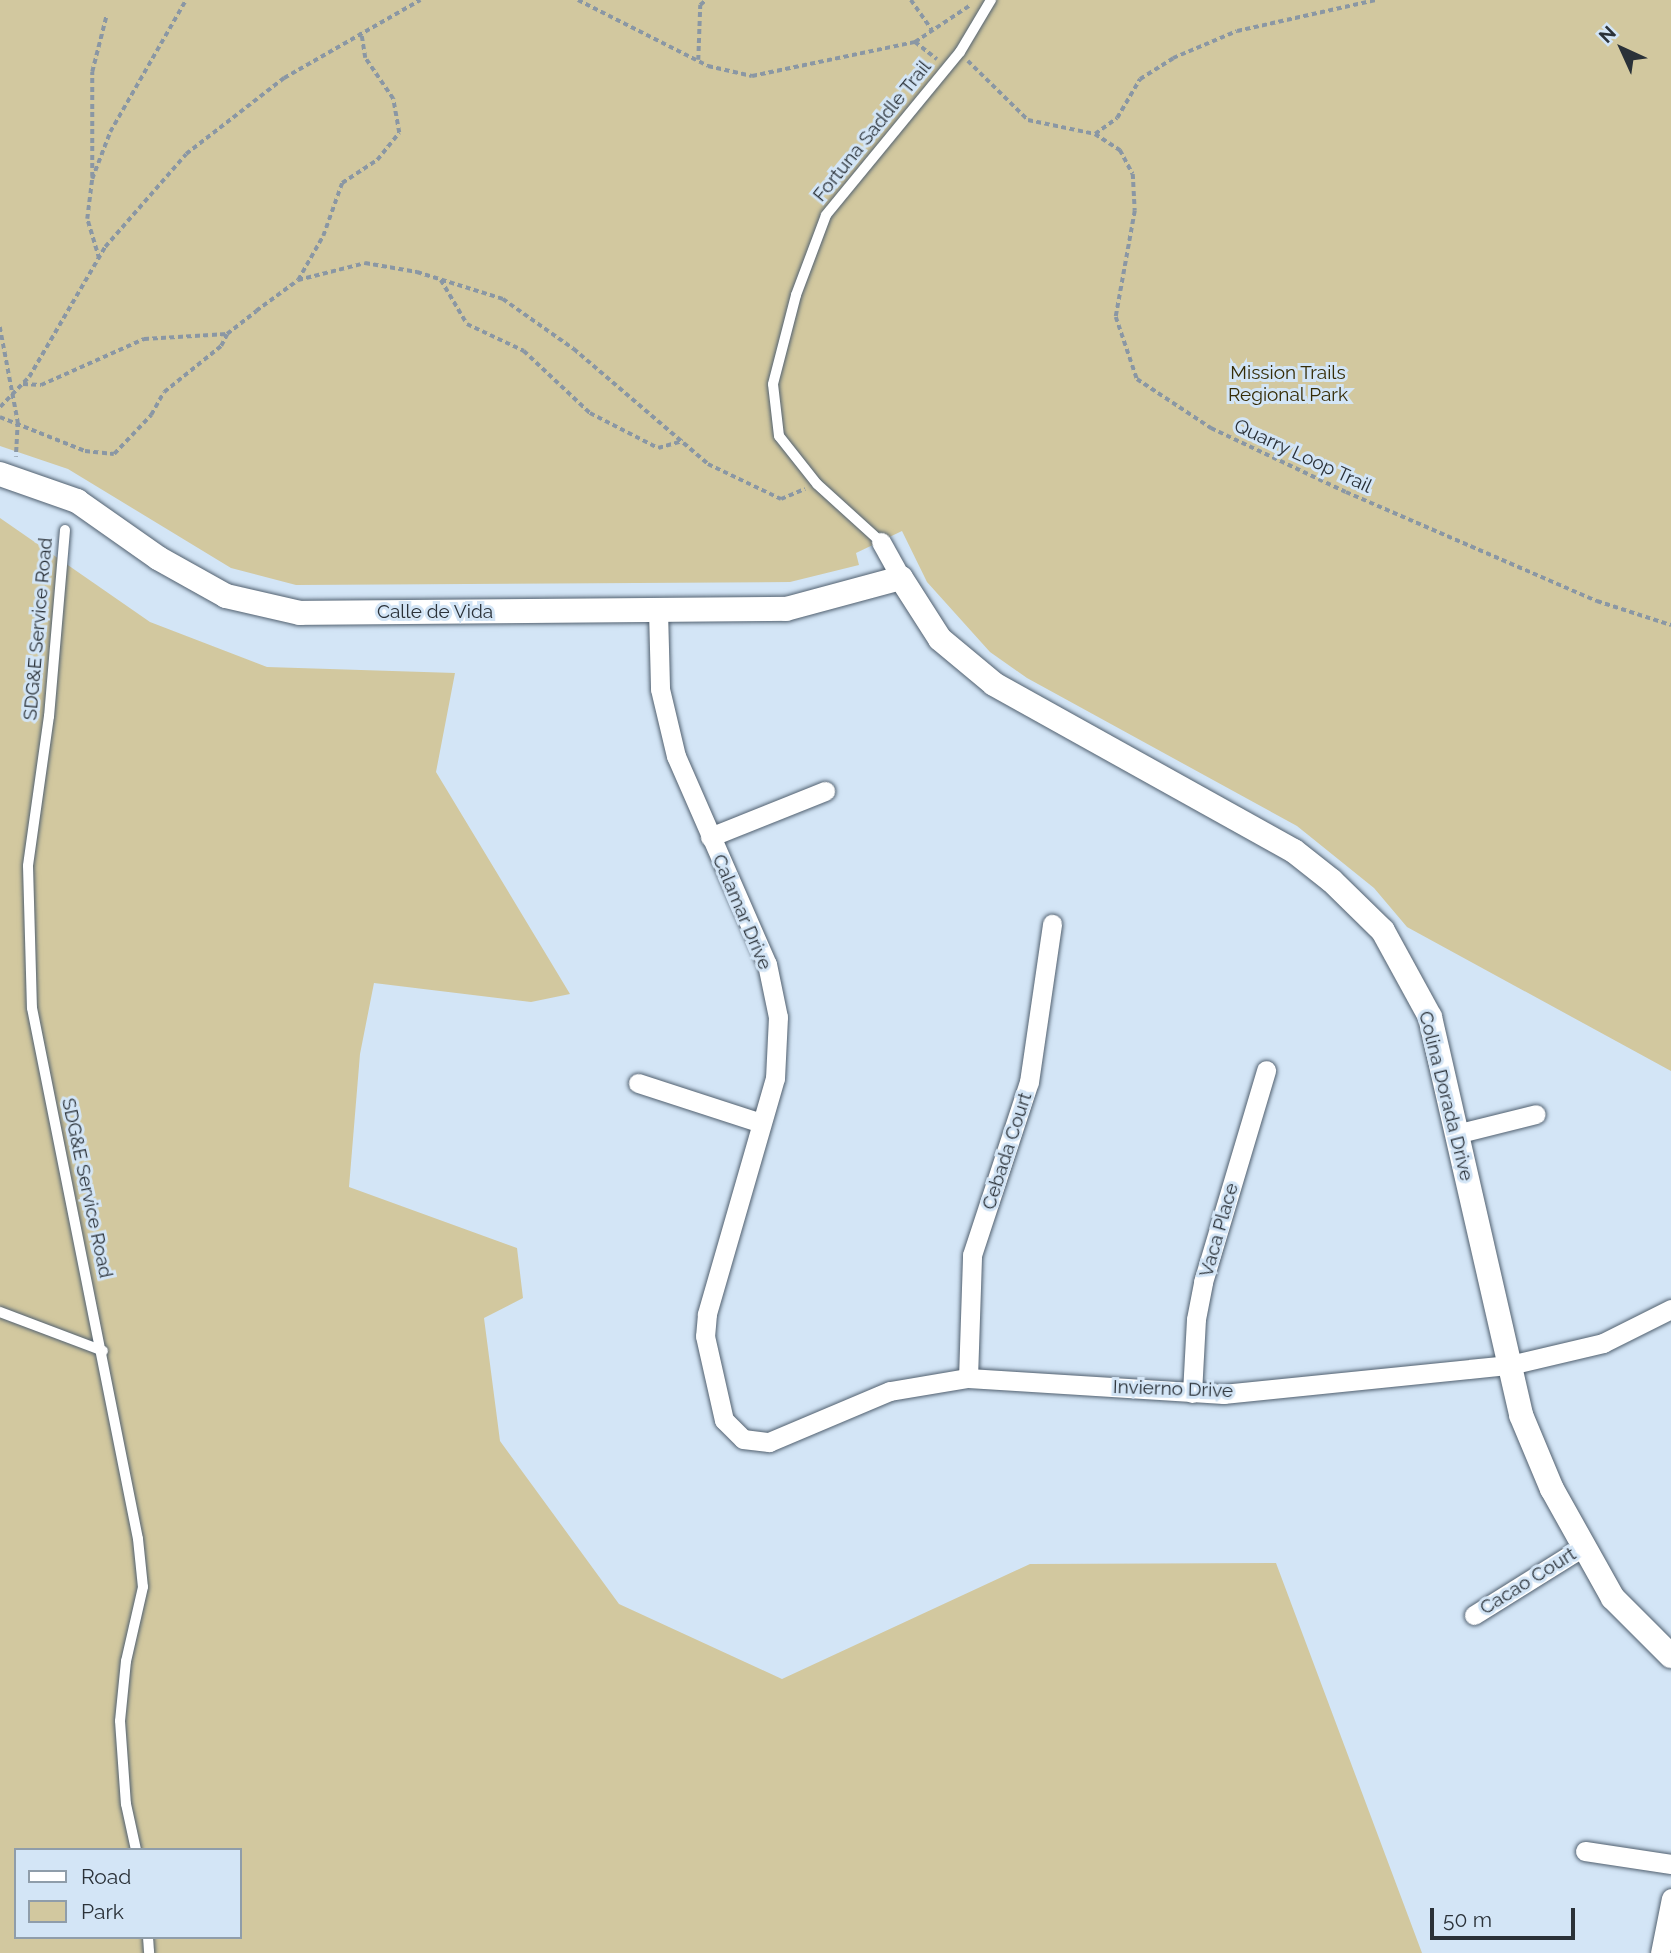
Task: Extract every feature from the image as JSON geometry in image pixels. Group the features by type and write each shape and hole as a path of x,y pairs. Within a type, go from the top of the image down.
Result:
{"street":[{"name":"Calle de Vida","path":"7,475 77,501 158,558 226,596 300,613 786,609 901,579"},
{"name":"Colina Dorada Drive","path":"881,542 901,579 940,639 994,684 1294,851 1341,889 1383,931 1430,1017 1521,1415 1552,1489 1614,1598 1671,1656"},
{"name":"Calamar Drive","path":"658,610 660,689 676,756 767,964 778,1017 775,1078 707,1314 705,1336 724,1420"},
{"path":"710,837 825,791"},
{"name":"Cebada Court","path":"968,1378 972,1255 1030,1082 1052,924"},
{"name":"Vaca Place","path":"1192,1393 1196,1319 1203,1282 1266,1070"},
{"path":"638,1083 761,1123"},
{"path":"1456,1134 1536,1114"},
{"name":"Invierno Drive","path":"724,1420 743,1439 769,1442 890,1391 968,1378 1223,1394 1510,1365 1603,1343 1671,1309"},
{"name":"Cacao Court","path":"1474,1615 1583,1547"},
{"path":"1585,1851 1671,1864"},
{"path":"1660,1953 1671,1898"}],"lane":[{"name":"Fortuna Saddle Trail","path":"881,542 817,484 779,436 773,384 796,295 826,215 960,52 991,0"},
{"name":"SDG&E Service Road","path":"65,530 49,716 28,866 32,1008 103,1351 143,1587 126,1661 120,1721 126,1804 136,1848"},
{"path":"0,1312 103,1351"}],"path":[{"path":"92,179 110,132 186,0"},
{"path":"0,407 12,398 23,384 99,259 186,154 284,78 420,0"},
{"path":"578,0 698,60 752,76 915,42 977,0"},
{"path":"698,60 700,5 706,0"},
{"path":"912,0 933,31"},
{"path":"1095,134 1117,118 1140,79 1173,58 1237,31 1376,0"},
{"path":"99,259 87,219 92,179 92,72 106,17"},
{"path":"298,280 323,236 342,183 377,160 399,133 393,99 365,58 361,32"},
{"path":"915,42 934,53 943,70"},
{"name":"Quarry Loop Trail","path":"960,52 1028,120 1095,134 1120,150 1133,174 1135,211 1116,317 1137,379 1211,428 1346,492 1597,601 1671,625"},
{"path":"0,417 18,422 85,452 114,454 151,415 164,392 221,346 227,334 298,280 365,263 440,279 503,299 574,349 708,464 781,499 817,484"},
{"path":"440,279 467,324 524,351 590,413 658,448 683,441"},
{"path":"0,327 18,422 7,475"},
{"path":"23,384 41,386 144,339 227,334"}],"green space":[{"name":"Mission Trails Regional Park","path":"0,0 1671,0 1671,1071 1407,927 1374,888 1297,826 1027,678 990,652 927,582 902,531 856,553 859,565 790,582 296,585 231,568 68,469 0,446"},
{"path":"0,518 150,622 267,667 455,673 436,772 570,994 531,1002 374,983 360,1054 349,1187 517,1248 523,1298 484,1318 500,1441 619,1604 782,1679 1030,1564 1276,1563 1422,1953 0,1953"}]}
